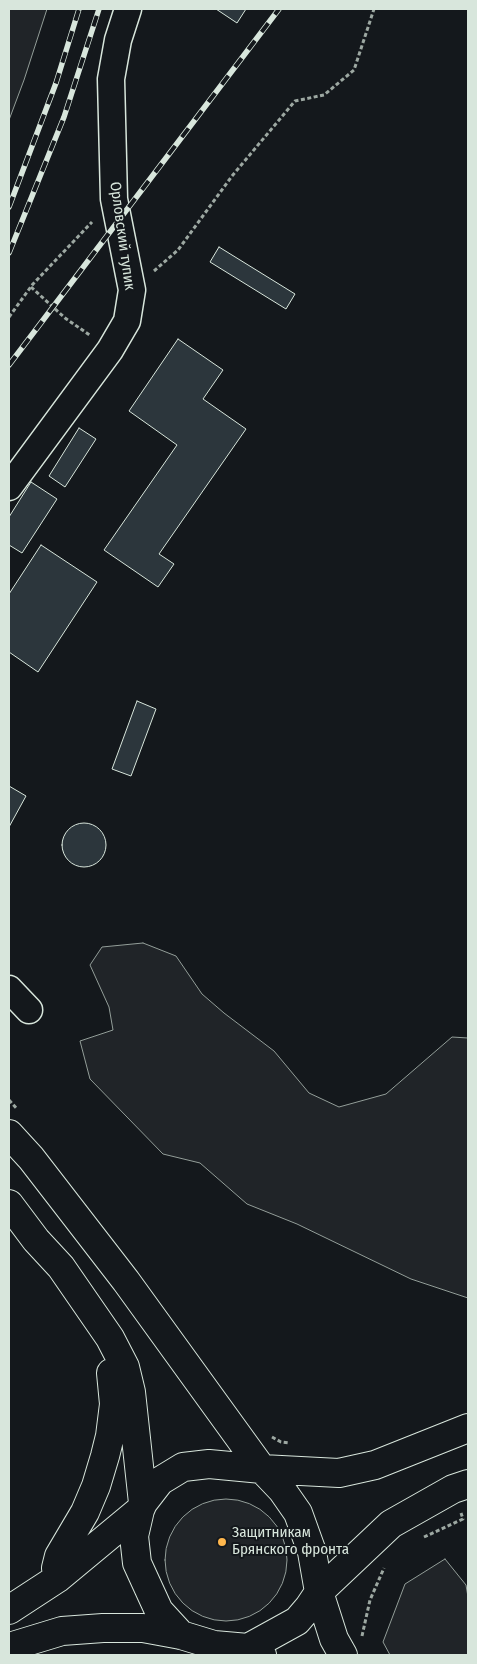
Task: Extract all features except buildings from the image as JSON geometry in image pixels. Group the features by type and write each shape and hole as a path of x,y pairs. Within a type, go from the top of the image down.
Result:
{"main road":[{"path":"9,1134 31,1158 126,1282 262,1469 282,1490 298,1513 312,1552 320,1592 334,1639 353,1649"},
{"path":"9,1204 36,1240 60,1267 110,1338 125,1367 133,1408 142,1506 134,1536 137,1563 159,1611 181,1635"},
{"path":"58,1578 56,1568 59,1556 85,1512 98,1479 110,1436 114,1404 110,1371 103,1349 64,1288 60,1267"},
{"path":"9,1610 58,1578 142,1506 160,1481 183,1467 209,1464 339,1473 375,1464 468,1428"},
{"path":"9,1649 16,1645 62,1632 143,1628 255,1652 297,1620 310,1607 320,1592 391,1524 460,1487"}],"street":[{"name":"Орловский тупик","path":"9,487 110,350 127,322 132,290 114,199 111,79 118,40 128,9"},
{"path":"9,989 29,1010"}],"path":[{"path":"132,290 178,250 232,176 295,101 324,95 354,70 374,9"},
{"path":"9,317 31,288 114,199"},
{"path":"31,288 65,318 110,350"},
{"path":"264,1433 282,1442 290,1443"},
{"path":"421,1539 463,1519 460,1487"},
{"path":"353,1649 362,1635 370,1600 382,1570 388,1564"}],"shaded area":[{"path":"9,9 47,9 9,120"},
{"path":"143,943 176,956 202,994 274,1051 309,1093 339,1107 386,1094 452,1037 468,1038 468,1298 411,1279 297,1224 247,1204 200,1163 163,1154 90,1079 80,1041 113,1030 109,1007 90,965 102,947"},
{"path":"226,1499 238,1500 249,1504 260,1509 269,1517 277,1526 282,1537 286,1548 286,1572 282,1583 277,1594 269,1603 260,1611 249,1616 238,1620 226,1621 214,1620 203,1616 192,1611 183,1603 175,1594 170,1583 166,1572 165,1560 166,1548 170,1537 175,1526 183,1517 192,1509 203,1504 214,1500"},
{"path":"445,1559 466,1585 468,1597 468,1655 390,1655 383,1642 405,1584"}],"railway":[{"path":"9,207 56,83 79,9"},
{"path":"9,253 64,117 99,9"},
{"path":"9,365 279,9"}],"place":[{"name":"Защитникам Брянского фронта","path":"222,1542"}]}
